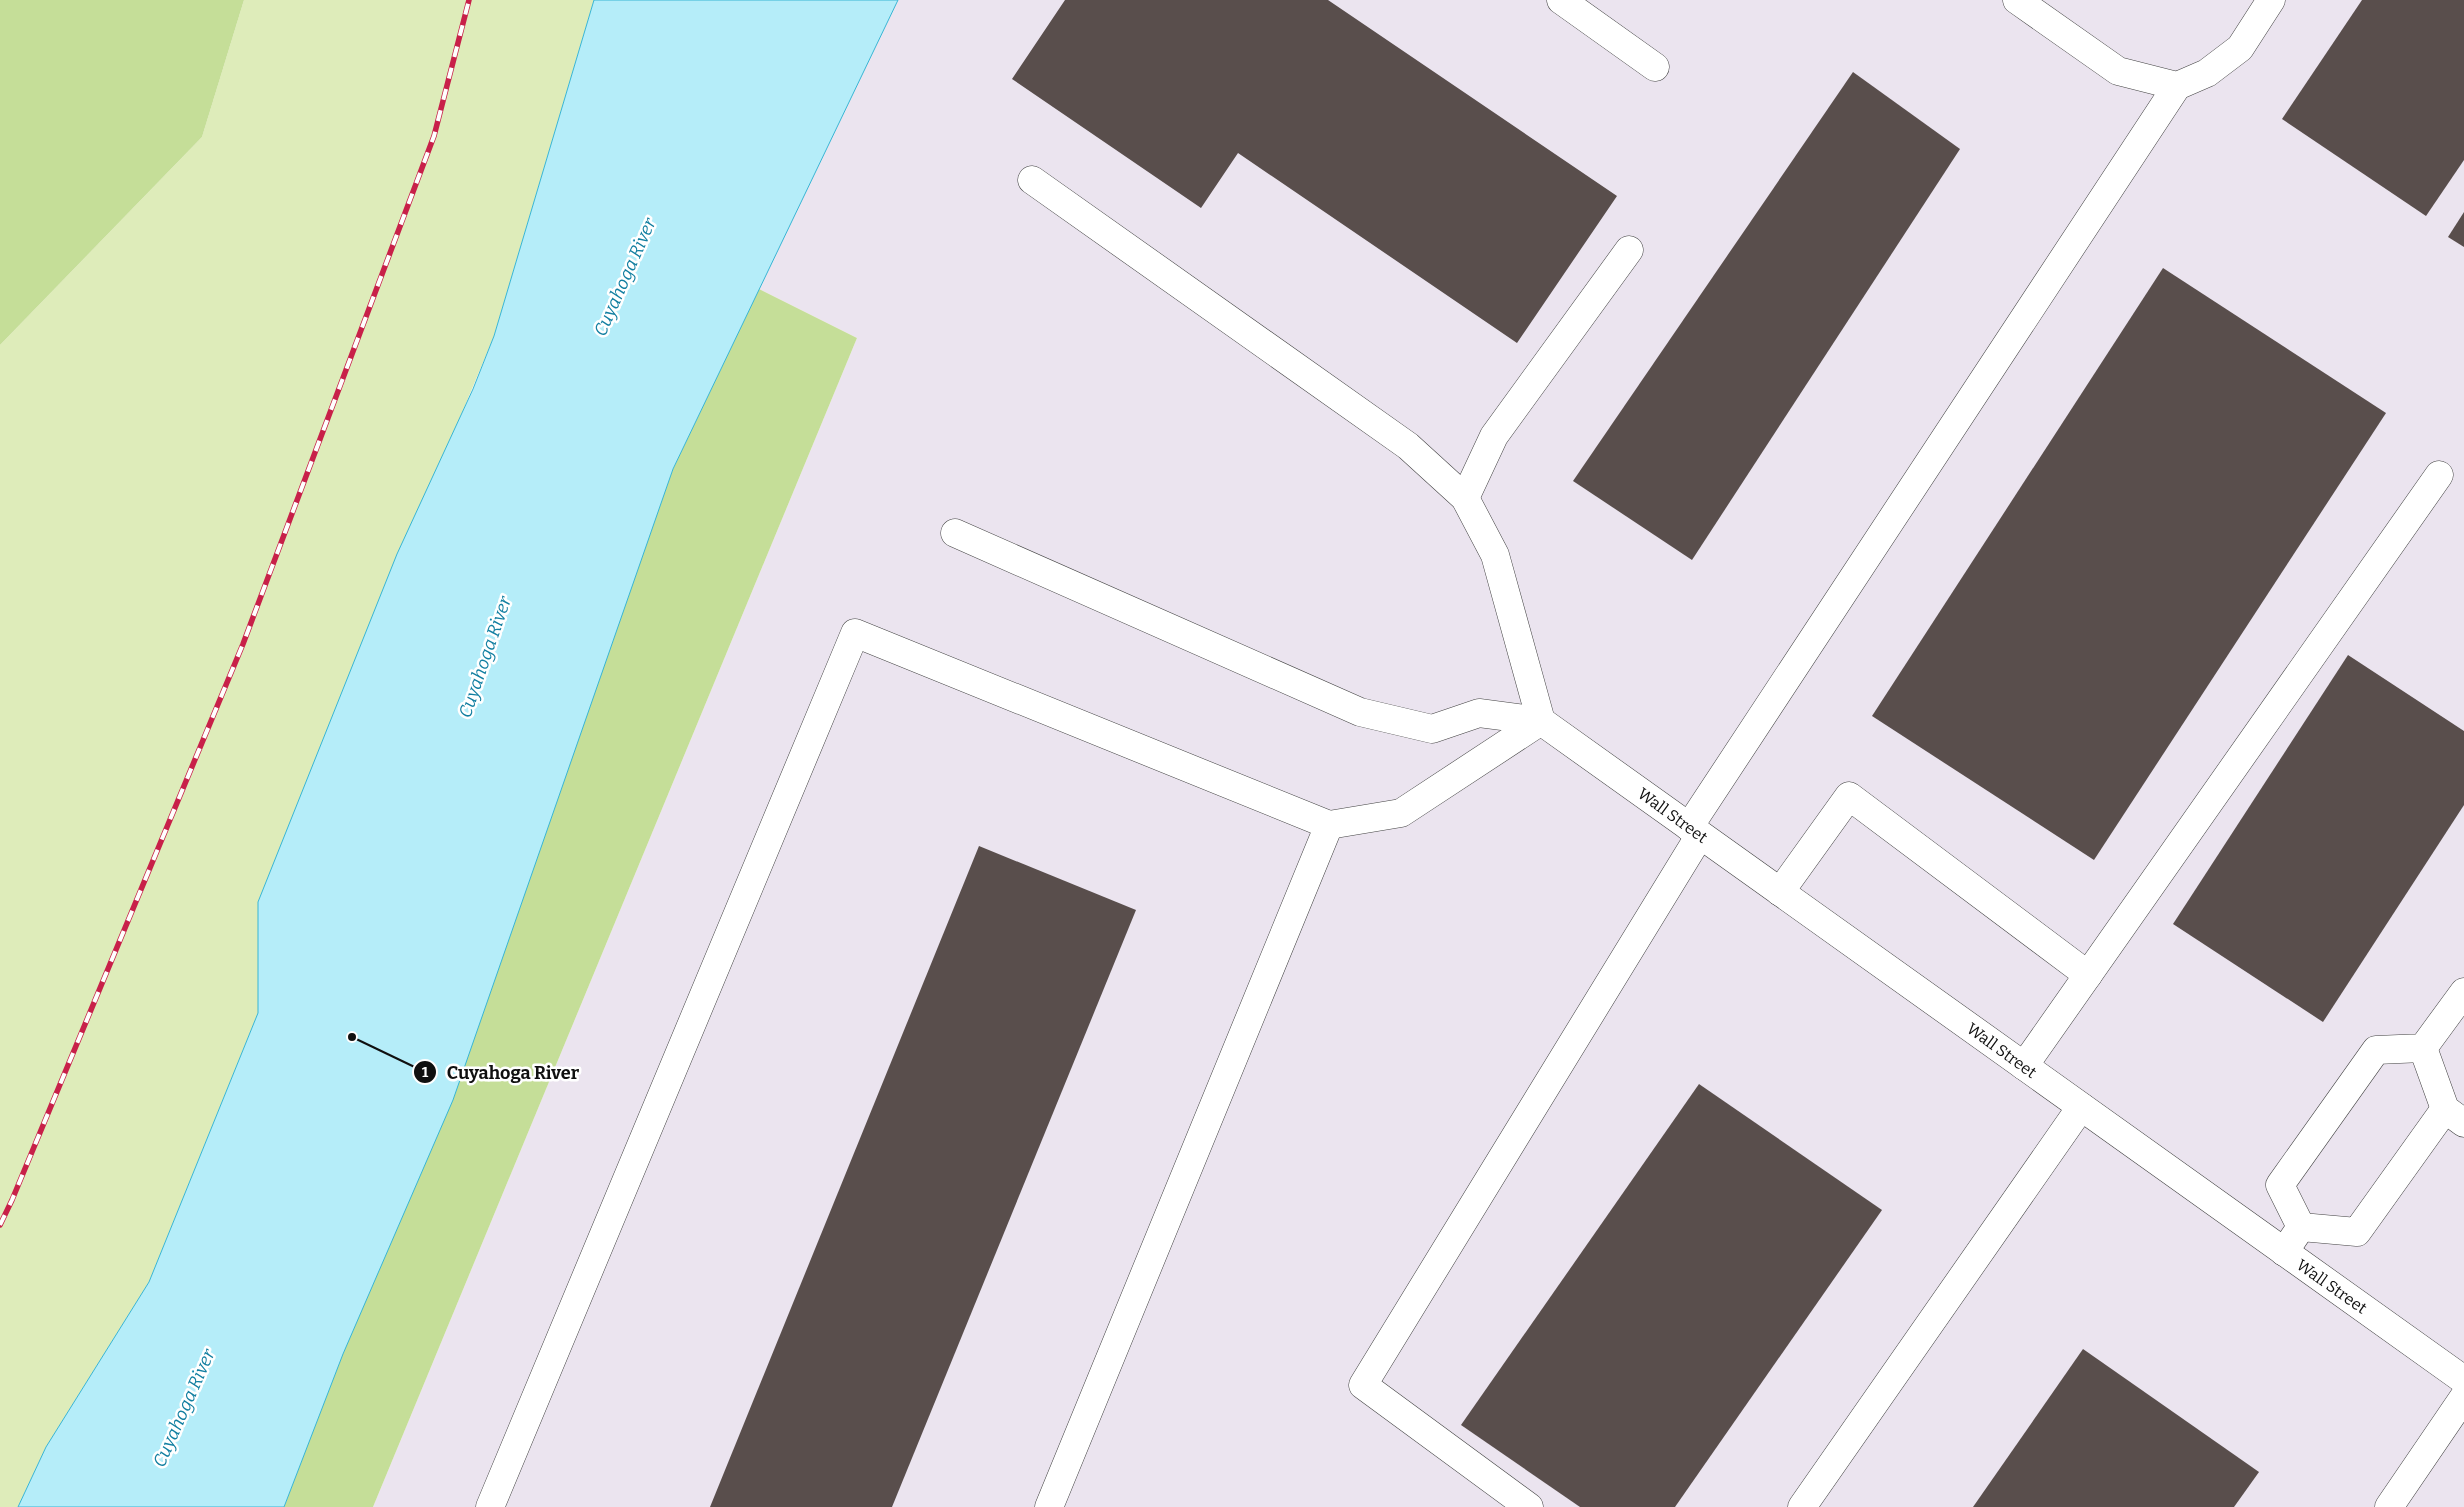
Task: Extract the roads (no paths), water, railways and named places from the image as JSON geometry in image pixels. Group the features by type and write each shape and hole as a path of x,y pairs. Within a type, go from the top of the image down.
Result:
{"street":[{"path":"1561,0 1655,68"},
{"path":"2017,0 2118,71 2177,86"},
{"path":"1529,1507 1363,1385 1694,831 2177,86 2207,73 2240,48 2271,0"},
{"path":"1032,180 1408,446 1465,498 1495,555 1541,721"},
{"path":"1465,498 1494,436 1629,250"},
{"path":"2024,1066 2439,475"},
{"path":"955,533 1360,712 1432,729 1479,713 1541,721"},
{"path":"490,1507 855,633 1329,825 1401,813 1541,721"},
{"name":"Wall Street","path":"1541,721 2464,1380"},
{"path":"1780,892 1848,796 2088,975"},
{"path":"1049,1507 1329,825"},
{"path":"2423,1048 2464,992"},
{"path":"2301,1227 2357,1232 2454,1116 2423,1048"},
{"path":"2301,1227 2280,1185 2376,1050 2423,1048"},
{"path":"1802,1507 2081,1107"},
{"path":"2284,1252 2301,1227"},
{"path":"2389,1507 2464,1397"}],"water":[{"path":"594,0 898,0 673,469 453,1100 343,1354 284,1507 18,1507 46,1447 149,1282 258,1013 258,902 397,554 473,389 494,336"}],"railway":[{"path":"0,1225 243,644 434,136 469,0"}],"place":[{"name":"Cuyahoga River","path":"352,1037"}]}
